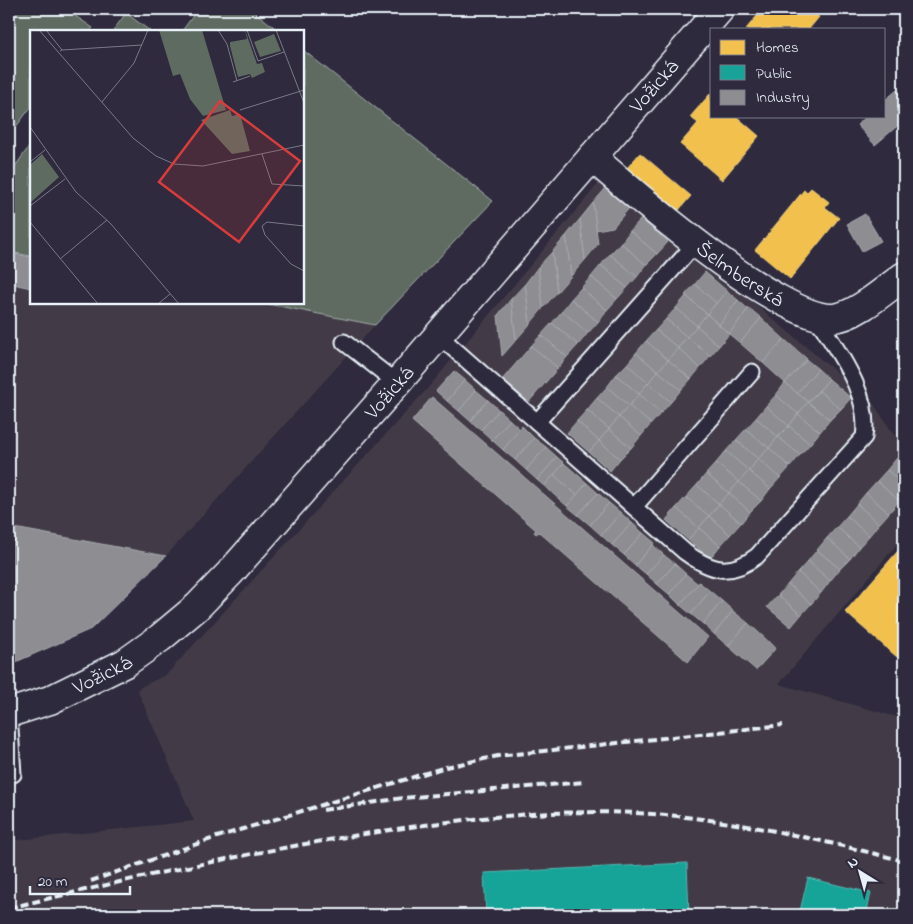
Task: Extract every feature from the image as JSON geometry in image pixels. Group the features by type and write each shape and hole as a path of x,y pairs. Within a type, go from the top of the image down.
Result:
{"street":[{"name":"Vožická","path":"9,713 50,700 125,663 189,613 230,573 438,336 720,9"},
{"name":"Šelmberská","path":"592,157 696,244 783,301 816,316 833,318 850,314 904,276"}],"lane":[{"path":"537,422 696,244"},
{"path":"438,336 703,565 725,570 738,568 757,556 864,436 866,426 861,399 852,376 816,316"},
{"path":"344,342 397,383"},
{"path":"634,507 752,372"},
{"path":"9,713 13,774 9,776"}],"shaded area":[{"path":"604,177 873,403 904,450 904,536 779,684 904,719 904,915 9,915 9,841 194,821 137,689 167,674 428,388"},
{"path":"9,252 30,256 30,304 268,304 375,325 166,556 9,527"}],"green space":[{"path":"9,9 65,9 93,28 91,30 30,30 30,108 9,136"},
{"path":"198,9 251,9 278,30 183,30"},
{"path":"126,13 149,30 114,30"},
{"path":"304,51 493,201 375,325 268,304 304,304"},
{"path":"30,145 30,256 9,252 9,175"}],"building: Homes":[{"path":"763,9 809,9 819,17 810,28 747,28"},
{"path":"818,9 832,9 826,15"},
{"path":"710,94 710,118 738,118 759,136 722,180 680,144 698,123 690,117"},
{"path":"640,153 691,196 678,211 627,168"},
{"path":"811,188 829,202 825,207 839,218 790,279 755,250 804,190 807,192"},
{"path":"904,544 904,648 897,657 845,612"}],"building: Public":[{"path":"687,863 689,915 486,915 484,873"},
{"path":"808,878 871,893 866,915 799,915"}],"building: Industry":[{"path":"897,90 904,96 904,123 902,122 875,145 857,125 865,118 886,118 886,99"},
{"path":"606,188 630,207 613,227 596,230 593,203"},
{"path":"593,203 598,244 585,260 580,219"},
{"path":"865,214 881,241 862,251 847,224"},
{"path":"580,219 585,260 571,276 566,236"},
{"path":"641,219 668,242 657,254 630,231"},
{"path":"630,231 657,254 646,265 621,243"},
{"path":"566,236 571,276 557,292 552,252"},
{"path":"621,243 646,265 637,277 610,254"},
{"path":"552,252 557,292 543,308 538,267"},
{"path":"9,253 30,257 30,288 9,283"},
{"path":"610,254 637,277 627,288 601,265"},
{"path":"601,265 627,288 617,299 591,277"},
{"path":"538,267 543,308 530,324 525,284"},
{"path":"705,272 727,291 716,303 695,284"},
{"path":"591,277 617,299 607,310 581,288"},
{"path":"525,284 530,324 516,340 511,299"},
{"path":"695,284 716,303 707,314 685,295"},
{"path":"581,288 607,310 598,322 571,299"},
{"path":"727,291 738,300 719,325 707,314"},
{"path":"686,296 707,314 697,326 676,308"},
{"path":"511,299 516,340 502,356 498,315"},
{"path":"571,299 598,322 588,333 562,311"},
{"path":"738,300 748,309 729,334 719,325"},
{"path":"676,308 697,326 687,337 666,319"},
{"path":"749,308 761,318 740,343 729,334"},
{"path":"904,309 904,323 899,313"},
{"path":"562,311 588,333 578,345 552,323"},
{"path":"707,314 729,334 719,346 697,326"},
{"path":"761,318 784,339 763,363 740,343"},
{"path":"666,319 687,337 678,348 656,330"},
{"path":"552,323 578,345 567,357 541,335"},
{"path":"697,326 719,346 710,356 687,337"},
{"path":"656,330 678,348 668,360 646,341"},
{"path":"541,335 567,357 558,368 531,346"},
{"path":"687,337 710,356 700,368 678,348"},
{"path":"784,339 807,359 785,383 763,363"},
{"path":"646,341 668,360 658,371 636,353"},
{"path":"531,346 558,368 527,404 501,381"},
{"path":"678,348 700,368 691,379 668,360"},
{"path":"636,353 658,371 648,383 627,364"},
{"path":"668,360 691,379 681,390 658,371"},
{"path":"807,360 818,369 797,393 785,383"},
{"path":"627,364 648,383 639,394 616,375"},
{"path":"818,369 829,379 808,402 797,393"},
{"path":"454,371 465,380 447,401 436,391"},
{"path":"658,371 681,390 671,402 648,383"},
{"path":"616,375 639,394 629,406 607,387"},
{"path":"829,379 851,398 841,409 819,391"},
{"path":"465,380 476,390 459,411 447,401"},
{"path":"648,383 671,402 661,413 639,394"},
{"path":"785,383 808,402 798,414 776,395"},
{"path":"607,387 629,406 619,417 597,398"},
{"path":"476,390 488,400 470,421 459,411"},
{"path":"819,391 841,409 830,420 808,402"},
{"path":"639,394 661,413 651,424 629,406"},
{"path":"776,395 798,414 789,426 766,406"},
{"path":"432,397 708,637 688,662 539,532 536,534 534,532 536,530 412,421"},
{"path":"597,398 619,417 609,429 587,410"},
{"path":"488,400 499,410 481,430 470,421"},
{"path":"808,402 830,420 820,432 798,414"},
{"path":"629,406 651,424 641,436 619,417"},
{"path":"766,406 789,426 778,437 756,418"},
{"path":"499,410 510,420 492,440 481,430"},
{"path":"587,410 609,429 599,441 577,421"},
{"path":"798,414 820,432 810,444 789,426"},
{"path":"619,417 641,436 631,448 609,429"},
{"path":"756,418 778,437 769,448 746,429"},
{"path":"510,420 521,430 503,450 492,440"},
{"path":"577,421 599,441 589,452 567,433"},
{"path":"522,426 534,438 515,460 503,450"},
{"path":"789,426 810,444 800,455 778,437"},
{"path":"609,429 631,448 620,459 599,441"},
{"path":"746,429 769,448 758,459 736,440"},
{"path":"778,437 800,455 790,467 769,448"},
{"path":"534,438 546,447 526,470 515,460"},
{"path":"736,440 758,459 749,471 726,451"},
{"path":"599,441 620,459 610,471 589,452"},
{"path":"546,447 557,457 537,480 526,470"},
{"path":"769,448 790,467 780,478 758,459"},
{"path":"726,451 749,471 739,482 716,463"},
{"path":"557,457 564,463 544,486 537,480"},
{"path":"897,458 904,464 904,485 887,470"},
{"path":"758,459 780,478 770,489 749,471"},
{"path":"564,463 587,483 577,495 554,475"},
{"path":"716,463 739,482 729,493 706,474"},
{"path":"887,470 904,485 904,496 899,501 877,481"},
{"path":"749,471 770,489 761,501 739,482"},
{"path":"706,474 729,493 719,504 697,485"},
{"path":"554,475 577,495 567,506 544,486"},
{"path":"877,481 899,501 889,513 866,493"},
{"path":"739,482 761,501 750,512 729,493"},
{"path":"587,483 598,493 578,515 567,506"},
{"path":"697,485 719,504 709,516 686,497"},
{"path":"598,493 609,503 590,525 578,515"},
{"path":"729,493 750,512 741,523 719,504"},
{"path":"866,493 889,513 879,524 857,504"},
{"path":"686,497 709,516 699,528 676,508"},
{"path":"609,503 621,513 601,535 590,525"},
{"path":"719,504 741,523 730,535 709,516"},
{"path":"857,504 879,524 869,536 847,516"},
{"path":"676,508 699,528 688,540 666,520"},
{"path":"621,513 632,523 612,545 601,535"},
{"path":"709,516 730,535 720,546 699,528"},
{"path":"847,516 869,536 859,547 837,527"},
{"path":"632,523 643,533 624,555 612,545"},
{"path":"9,527 166,556 91,629 9,665"},
{"path":"837,527 859,547 850,559 827,538"},
{"path":"699,528 720,546 710,558 688,540"},
{"path":"643,533 655,543 635,565 624,555"},
{"path":"827,538 850,559 840,569 817,550"},
{"path":"653,545 664,555 646,574 635,565"},
{"path":"817,550 840,569 830,581 808,561"},
{"path":"664,555 675,564 657,584 646,574"},
{"path":"808,561 830,581 821,593 798,572"},
{"path":"675,564 686,574 669,594 657,584"},
{"path":"798,572 821,593 811,604 788,584"},
{"path":"686,574 698,584 680,605 669,594"},
{"path":"699,582 710,591 691,614 680,605"},
{"path":"788,584 811,604 801,615 778,595"},
{"path":"710,591 722,601 703,624 691,614"},
{"path":"778,595 801,615 791,627 767,607"},
{"path":"722,601 733,611 714,634 703,624"},
{"path":"733,611 748,623 728,646 714,634"},
{"path":"748,623 776,648 756,670 728,646"}],"railway":[{"path":"91,881 217,837 446,767 498,756 783,725"},
{"path":"323,810 403,798 584,782"},
{"path":"9,908 189,867 325,840 437,823 569,812 635,813 703,819 771,830 904,861"}]}
